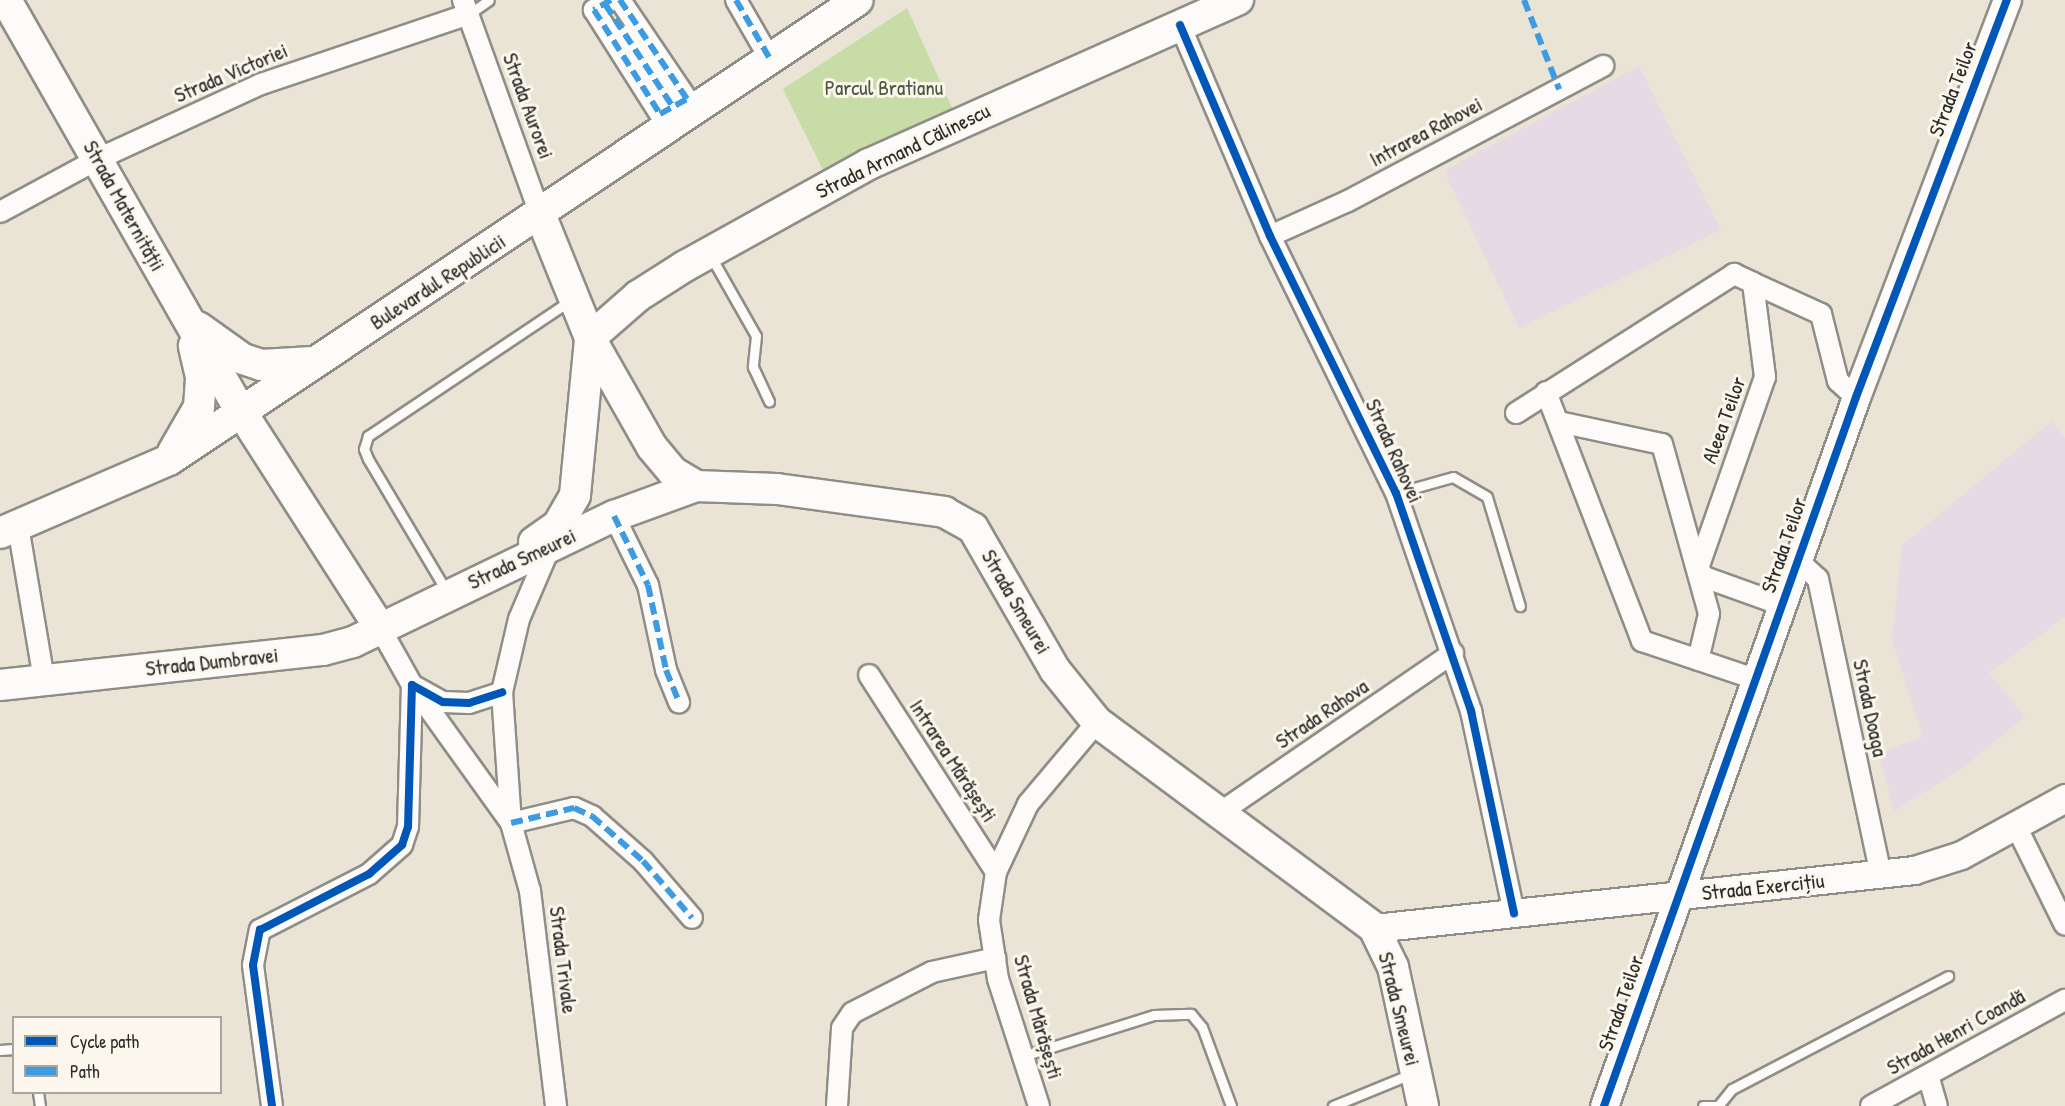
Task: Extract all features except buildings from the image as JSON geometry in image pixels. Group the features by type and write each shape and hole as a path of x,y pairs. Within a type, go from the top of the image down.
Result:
{"main road":[{"name":"Strada Maternității","path":"6,0 242,413 380,628"},
{"name":"Bulevardul Republicii","path":"9,530 169,460 858,0"},
{"name":"Strada Armand Călinescu","path":"590,338 638,296 708,252 869,164 1238,0"},
{"path":"540,214 590,338 660,460 696,486"},
{"path":"186,317 243,359 261,365 318,361"},
{"path":"169,460 193,421 201,392 186,317"},
{"path":"461,587 568,513 578,479 590,338"},
{"name":"Strada Smeurei","path":"415,610 461,587 549,549 614,516 696,486 862,499 960,519 982,542 1055,670 1097,722 1374,928 1393,967 1423,1106"},
{"name":"Strada Dumbravei","path":"0,685 324,650 380,628 415,610"}],"street":[{"path":"736,0 770,59"},
{"name":"Strada Teilor","path":"1604,1106 1856,397 2007,0"},
{"path":"612,1 687,99 660,114 594,10 612,1"},
{"name":"Strada Victoriei","path":"0,212 98,159 261,84 466,7"},
{"name":"Strada Aurorei","path":"466,7 540,214"},
{"name":"Strada Rahovei","path":"1180,25 1270,236 1396,493 1453,653 1481,751 1514,913"},
{"name":"Intrarea Rahovei","path":"1270,236 1348,201 1604,66"},
{"path":"1516,413 1734,274 1821,314 1838,381 1856,397"},
{"name":"Aleea Teilor","path":"1698,568 1765,376 1754,284"},
{"path":"1546,392 1637,631 1651,645 1755,680"},
{"name":"Aleea Teilor","path":"1559,422 1662,444 1709,614 1698,660"},
{"path":"614,516 648,585 666,670 679,703"},
{"path":"9,530 44,680"},
{"name":"Strada Trivale","path":"549,549 519,619 502,692 511,823 530,891 556,1106"},
{"name":"Strada Doaga","path":"1797,560 1818,579 1881,875"},
{"path":"1698,568 1704,577 1782,605"},
{"name":"Strada Trivale","path":"380,628 412,685 511,823"},
{"name":"Strada Rahova","path":"1218,814 1453,653"},
{"name":"Intrarea Mărășești","path":"869,675 996,872"},
{"path":"272,1106 252,965 255,945 272,919 369,874 402,845 408,827 412,685 442,702 469,703 502,692"},
{"name":"Strada Mărășești","path":"1039,1106 995,958 990,920 996,872 1028,804 1097,722"},
{"name":"Strada Exercițiu","path":"1374,928 1881,875 1961,855 2065,798"},
{"path":"511,823 574,808 592,816 643,861 692,918"},
{"path":"2016,825 2065,924"},
{"path":"837,1106 842,1028 852,1012 932,972 995,958"},
{"name":"Strada Henri Coandă","path":"1871,1106 2065,1000"},
{"path":"1928,1075 1938,1106"}],"lane":[{"name":"Strada Victoriei","path":"466,7 489,0"},
{"path":"708,252 756,336 753,367 769,401"},
{"path":"461,587 368,459 364,449 368,436 574,299"},
{"path":"1396,493 1454,477 1487,497 1520,606"},
{"path":"1703,1106 1718,1106 1732,1089 1948,976"},
{"path":"1023,1056 1154,1015 1191,1014 1202,1026 1231,1106"},
{"path":"1333,1106 1416,1072"}],"shaded area":[{"path":"1639,66 1721,230 1519,328 1444,171"},
{"path":"2052,421 2065,438 2065,617 1989,673 2025,717 1961,769 1894,811 1879,754 1923,736 1892,640 1902,545"}],"green space":[{"name":"Parcul Bratianu","path":"907,8 954,112 826,176 783,89"}],"marked path":[{"path":"611,0 594,10 660,114 687,99 620,0"},
{"path":"736,0 770,59"},
{"path":"1524,0 1559,89"},
{"path":"605,4 673,107"},
{"path":"614,516 648,585 666,670 679,703"},
{"path":"511,823 574,808 592,816 643,861 692,918"}],"cycle path":[{"path":"1604,1106 1856,397 2007,0"},
{"path":"1180,25 1270,236 1396,493 1471,711 1514,913"},
{"path":"272,1106 253,965 260,930 369,874 402,845 408,827 412,685 443,702 469,703 502,692"}]}
